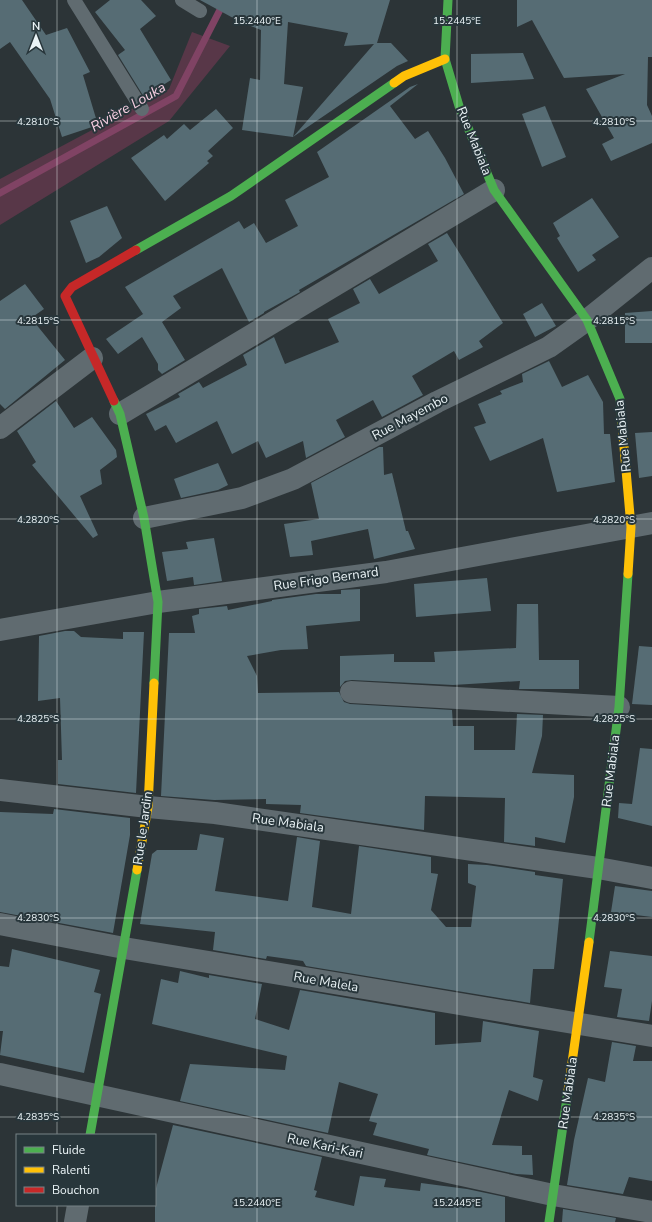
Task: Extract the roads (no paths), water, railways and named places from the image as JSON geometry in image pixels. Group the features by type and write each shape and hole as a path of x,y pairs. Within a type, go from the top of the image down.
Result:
{"street":[{"name":"Rue Mabiala","path":"448,0 445,58 459,106 494,190 587,320 620,400 642,525 588,953 549,1222"},
{"name":"Rue le Jardin","path":"90,1134 148,807 158,602 144,518 120,414 92,358 65,296 68,290 231,196 404,76 445,58"},
{"path":"120,414 494,190"},
{"name":"Rue Mayembo","path":"144,518 242,498 293,479 438,402 550,347 587,320 652,268"},
{"path":"0,428 92,358"},
{"name":"Rue Frigo Bernard","path":"0,630 19,625 158,602 386,572 642,525"},
{"path":"351,692 619,707"},
{"name":"Rue Mabiala","path":"0,790 215,813 598,868 652,878"},
{"name":"Rue Malela","path":"0,924 124,948 652,1036"},
{"name":"Rue Kari-Kari","path":"0,1074 554,1195 652,1212"},
{"path":"76,1222 78,1206"}],"lane":[{"path":"74,0 142,109"},
{"path":"182,0 200,11"}],"waterway":[{"name":"Rivière Louka","path":"0,193 176,96 225,0"}]}
